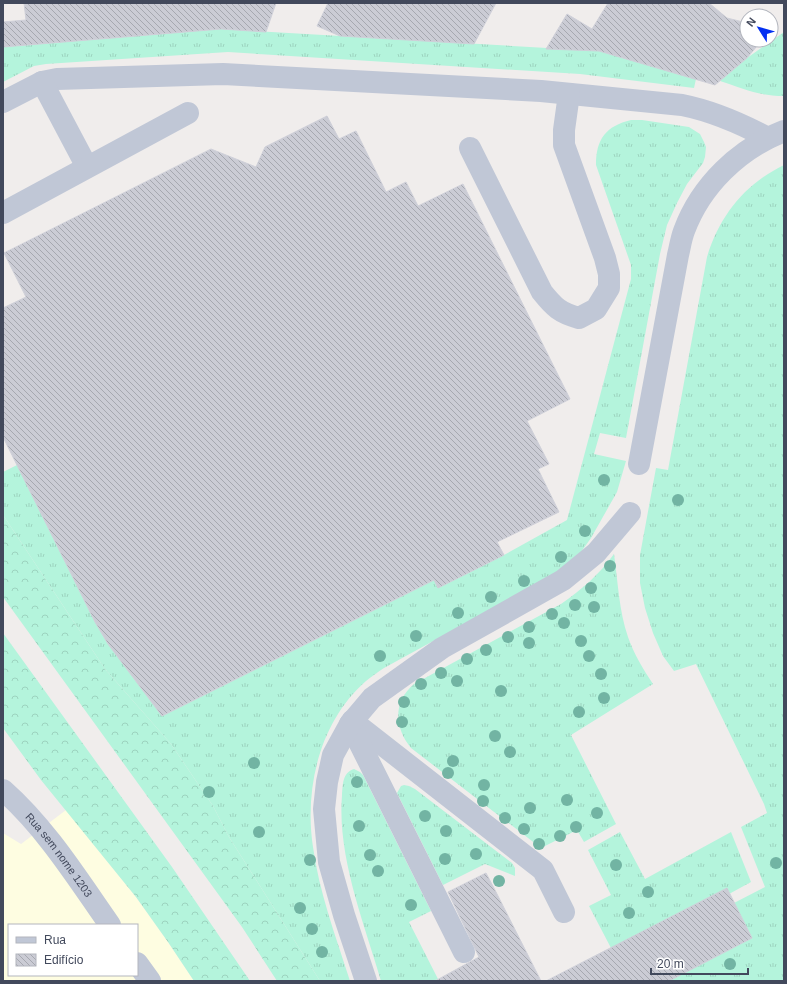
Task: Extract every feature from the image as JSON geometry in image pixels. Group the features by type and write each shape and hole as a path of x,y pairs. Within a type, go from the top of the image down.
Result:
{"lane":[{"path":"3,102 42,82 57,79 223,74 541,91 682,105 702,109 744,125 776,134"},
{"path":"42,82 87,167"},
{"path":"470,148 542,292 552,305 565,314 579,318 596,309 609,288 609,274 605,258 564,145 568,94"},
{"path":"3,212 188,113"},
{"path":"639,464 678,255 684,231 705,191 719,175 742,154 776,134"},
{"path":"366,981 344,915 329,862 324,808 326,782 333,755 351,722 372,698 442,648 563,580 596,553 630,513"},
{"path":"351,722 543,870 564,912"},
{"path":"351,722 464,952"},
{"name":"Rua sem nome 1203","path":"3,790 24,810 40,829 109,924"},
{"path":"138,964 150,981"}],"shaded area":[{"path":"66,810 136,897 194,981 3,981 3,833 21,844"}],"green space":[{"path":"221,29 599,51 696,79 694,88 580,74 228,52 46,64 34,66 3,82 3,47"},
{"path":"784,32 784,96 759,93 720,81 761,48 779,48 779,36"},
{"path":"631,120 642,120 689,127 700,134 706,147 703,163 687,184 667,225 660,254 626,438 600,433 594,454 626,461 617,492 591,538 581,552 554,575 384,668 366,681 350,697 337,716 319,757 311,802 311,825 319,881 350,981 320,981 229,837 213,806 171,744 105,669 3,515 3,472 17,465 95,622 108,644 162,716 434,580 438,588 504,555 567,520 631,279 631,265 596,165 596,156 600,141 604,135 615,126"},
{"path":"784,165 784,981 669,981 752,938 734,903 765,887 741,827 767,813 696,664 674,671 663,656 653,633 645,608 640,583 640,555 656,468 668,470 707,257 712,242 727,214 746,191 757,181"},
{"path":"3,515 105,669 171,744 213,806 229,837 320,981 277,981 242,927 3,597"},
{"path":"614,554 625,627 630,643 642,667 653,684 571,735 616,824 584,842 577,830 541,848 411,748 401,732 398,715 399,707 407,691 414,684 561,604 589,582"},
{"path":"3,633 172,867 250,981 194,981 136,897 41,780 3,728"},
{"path":"354,769 363,775 431,911 409,922 438,979 433,981 381,981 353,889 344,842 342,818 343,783 347,773"},
{"path":"404,785 415,789 512,863 515,868 515,876 485,864 443,885 397,793 401,786"},
{"path":"620,832 645,879 731,832 751,882 729,894 611,948 589,906 611,895 588,850"}],"building":[{"path":"24,3 276,3 266,32 221,29 3,47 3,22 26,20"},
{"path":"328,3 496,3 474,44 340,36 317,26"},
{"path":"608,3 709,3 727,18 739,21 739,48 755,48 747,58 715,85 599,51 546,49 567,14 592,29"},
{"path":"327,116 339,139 356,131 386,192 406,182 418,206 463,184 570,399 527,421 549,464 538,469 559,512 497,542 504,555 438,588 434,580 162,716 108,644 95,622 3,437 3,308 26,297 4,253 211,149 256,167 265,147"},
{"path":"486,873 541,981 435,981 479,957 448,892"},
{"path":"727,888 752,938 669,981 546,981"}]}
